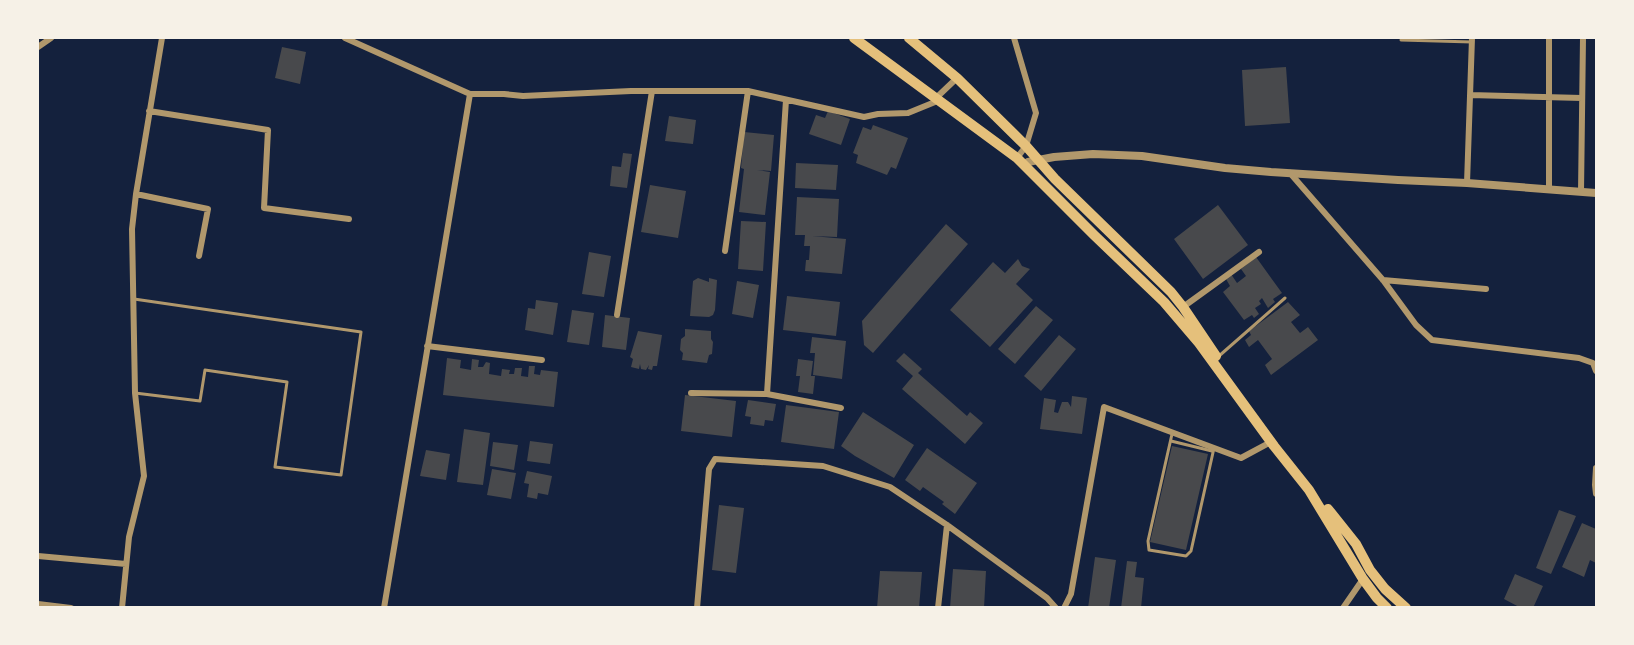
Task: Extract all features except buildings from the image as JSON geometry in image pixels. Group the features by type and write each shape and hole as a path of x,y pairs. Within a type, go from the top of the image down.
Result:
{"main road":[{"path":"854,38 1021,161 1164,302 1199,343 1309,490 1363,579 1387,608"},
{"path":"909,38 957,78 1040,160 1055,179 1171,292 1280,444 1315,488 1330,513 1356,544 1370,570 1385,589 1406,608"}],"street":[{"path":"38,47 51,38"},
{"path":"122,608 129,537 144,476 135,393 132,229 162,38"},
{"path":"345,38 470,94 523,96 652,91 748,91 864,117 908,113 935,102 936,98 957,78"},
{"path":"1014,38 1036,112 1021,161 1103,154 1143,156 1225,168 1596,193"},
{"path":"1549,38 1549,190"},
{"path":"1581,192 1583,38"},
{"path":"1467,183 1472,40"},
{"path":"617,315 652,91"},
{"path":"724,251 748,91"},
{"path":"384,608 470,94"},
{"path":"1470,94 1582,98"},
{"path":"767,394 786,100"},
{"path":"149,111 267,130 264,208 349,219"},
{"path":"1290,173 1383,279 1416,325 1432,340 1579,358 1593,363 1596,371"},
{"path":"136,194 208,209 199,256"},
{"path":"1183,307 1259,252"},
{"path":"1383,279 1486,289"},
{"path":"428,346 542,360"},
{"path":"691,393 767,394 841,408"},
{"path":"1064,608 1071,594 1104,407 1173,432 1214,450 1241,458 1272,442"},
{"path":"697,608 709,469 715,459 823,466 890,487 947,525 1047,598 1056,608"},
{"path":"1596,468 1596,494"},
{"path":"938,608 947,525"},
{"path":"38,556 126,564"},
{"path":"1343,608 1370,570"},
{"path":"38,604 71,608"}],"lane":[{"path":"1401,40 1472,40"},
{"path":"1217,358 1285,298"},
{"path":"134,299 361,332 341,475 275,467 287,382 205,370 200,401 135,393"},
{"path":"1171,441 1214,450 1191,551 1186,556 1149,550 1148,541 1173,432"}]}
